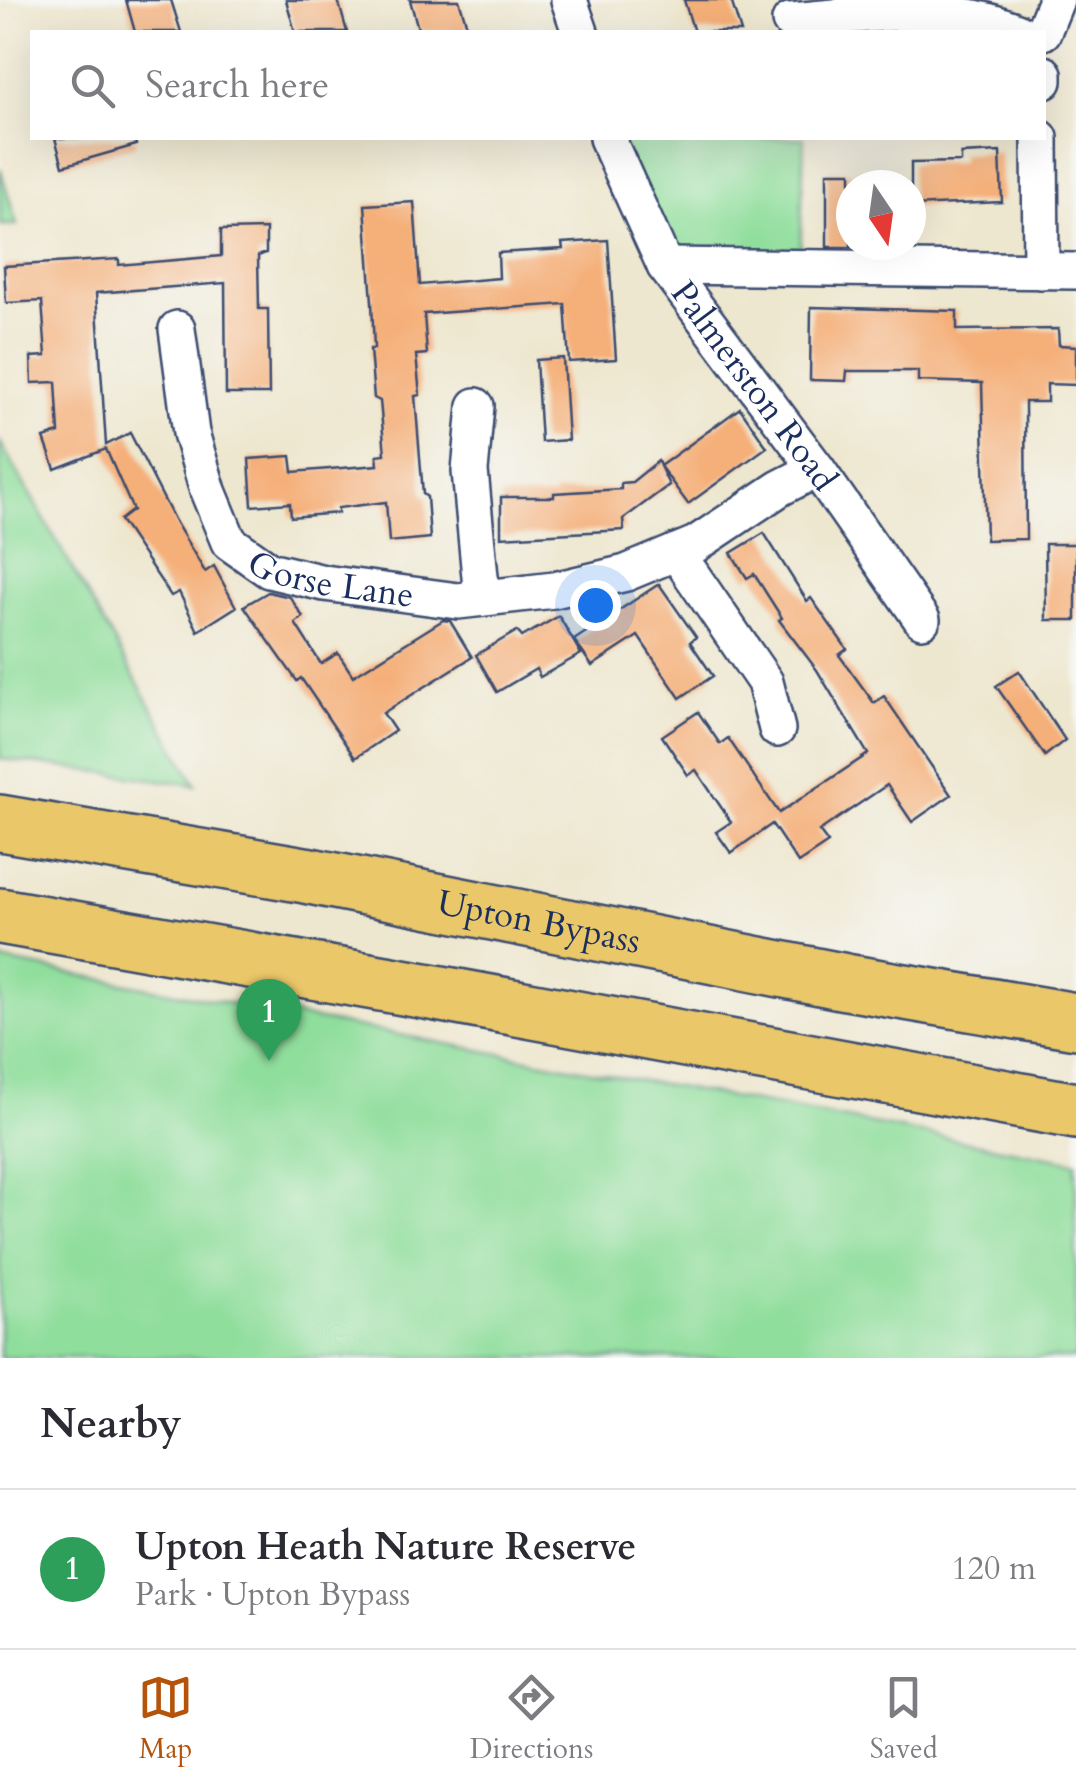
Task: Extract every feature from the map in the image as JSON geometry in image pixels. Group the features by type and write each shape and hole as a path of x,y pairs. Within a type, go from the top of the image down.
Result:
{"highway":[{"name":"Upton Bypass","path":"0,823 324,879 846,982 1076,1020"},
{"path":"0,916 1076,1111"}],"street":[{"path":"570,0 579,30"},
{"path":"1044,30 1056,0"},
{"path":"790,21 950,11 996,21 1015,30"},
{"name":"Palmerston Road","path":"608,140 665,266 817,469 922,620"},
{"path":"1040,140 1041,271"},
{"path":"665,266 1076,271"},
{"name":"Gorse Lane","path":"177,329 191,433 208,491 229,542 269,570 324,583 458,601 554,590 626,573 696,544 780,488 817,469"},
{"path":"476,406 470,471 482,598"},
{"path":"676,552 765,682 777,729"}],"green space":[{"path":"608,140 804,140 800,268 665,266"},
{"path":"0,168 17,225 0,225"},
{"path":"0,442 196,785 0,759"},
{"path":"0,960 1076,1162 1076,1358 0,1358"}],"building":[{"path":"126,0 171,0 180,30 134,30"},
{"path":"286,0 338,0 346,30 294,30"},
{"path":"410,0 459,0 468,30 418,30"},
{"path":"684,0 731,0 740,30 693,30"},
{"path":"56,140 135,140 136,145 63,166"},
{"path":"1000,152 1002,202 926,205 926,170 911,170 911,163 961,162 961,154"},
{"path":"827,172 836,172 836,247 827,247"},
{"path":"414,202 420,285 499,278 498,253 563,249 562,243 608,240 616,359 569,362 565,304 424,314 427,354 416,355 420,395 415,396 430,538 389,542 386,502 338,508 338,513 291,517 290,503 252,506 249,459 291,456 293,472 378,465 377,455 385,454 370,349 374,349 365,205"},
{"path":"266,229 266,253 258,256 259,309 268,309 269,394 226,394 225,283 96,293 106,445 130,433 205,572 214,566 236,607 198,631 179,592 171,596 120,520 133,510 106,449 55,469 44,438 59,433 56,382 32,383 31,357 46,356 42,301 6,303 4,266 119,259 119,265 221,256 221,230"},
{"path":"811,307 957,311 957,330 1058,329 1059,345 1076,346 1076,385 1047,384 1047,402 1025,402 1026,539 986,540 982,383 918,381 918,371 847,371 846,381 810,380"},
{"path":"563,358 568,440 541,442 536,360"},
{"path":"740,408 767,447 688,504 660,466"},
{"path":"658,461 669,485 623,519 624,530 501,537 501,497 554,497 554,493 621,489 621,483 632,482"},
{"path":"764,533 807,601 811,598 847,649 839,655 874,703 884,696 951,795 912,822 887,785 819,831 828,843 798,863 772,824 731,853 716,832 731,822 696,770 688,775 662,736 698,712 720,744 728,738 779,813 868,754 817,670 779,620 782,618 754,574 747,578 731,553"},
{"path":"1045,544 1076,544 1076,620 1046,620"},
{"path":"659,584 696,637 690,642 713,676 680,698 638,636 592,666 574,640"},
{"path":"268,592 290,597 303,617 295,623 321,664 338,653 353,676 443,620 450,621 472,657 383,713 395,731 355,758 301,678 297,681 244,606"},
{"path":"559,616 581,654 540,677 536,669 497,692 476,655 517,631 522,637"},
{"path":"1019,671 1065,740 1045,756 996,686"}],"place":[{"name":"Upton Heath Nature Reserve","path":"269,1061"}]}
